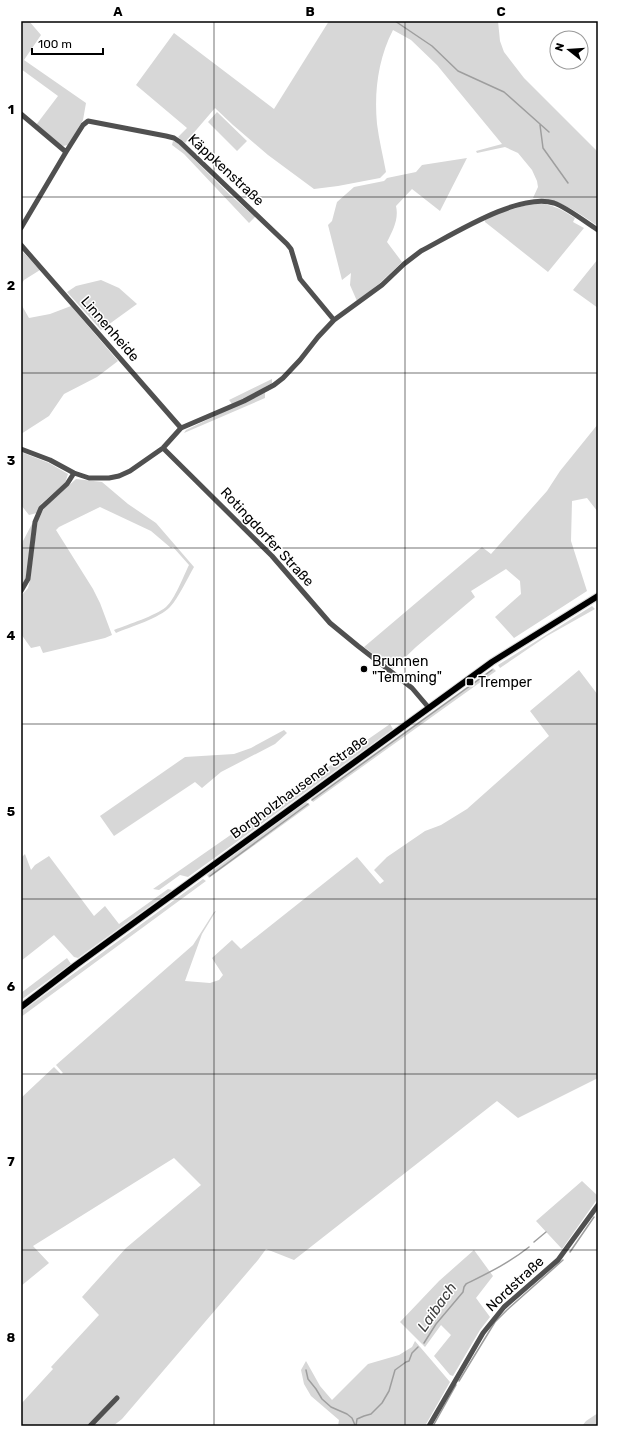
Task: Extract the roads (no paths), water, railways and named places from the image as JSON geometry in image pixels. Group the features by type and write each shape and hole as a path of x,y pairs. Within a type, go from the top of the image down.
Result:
{"main road":[{"name":"Borgholzhausener Straße","path":"21,1007 76,965 492,662 598,596"}],"street":[{"path":"21,114 66,152 21,228"},
{"name":"Käppkenstraße","path":"66,152 83,125 88,121 174,138 287,244 291,249 300,279 334,320"},
{"path":"21,449 50,460 74,473 90,478 102,479 119,476 130,471 163,448 181,428 244,401 274,385 300,360 334,320 382,285 404,264 421,251 494,212 534,201 548,202 559,205 598,230"},
{"name":"Linnenheide","path":"21,245 181,428"},
{"name":"Rotingdorfer Straße","path":"163,448 272,556 330,623 412,688 429,708"},
{"path":"21,591 28,579 35,522 41,508 68,484 74,473"},
{"name":"Nordstraße","path":"429,1426 483,1332 504,1307 558,1260 598,1205"},
{"path":"90,1426 117,1398"}],"waterway":[{"path":"395,21 432,46 458,71 504,92 549,132"},
{"path":"540,125 543,148 568,183"},
{"path":"312,800 492,670"},
{"path":"210,876 308,804"},
{"path":"570,1252 594,1217"},
{"name":"Laibach","path":"534,1242 546,1232"},
{"name":"Laibach","path":"424,1343 436,1324 463,1292 466,1284 506,1263 529,1247"},
{"path":"459,1381 495,1322 563,1260"},
{"name":"Laibach","path":"356,1426 357,1419 371,1414 382,1403 389,1391 395,1370 409,1361 412,1353 418,1347"},
{"name":"Laibach","path":"306,1370 308,1379 322,1399 331,1407 347,1414 352,1418 355,1425"},
{"path":"433,1426 456,1385"}],"place":[{"name":"Brunnen \"Temming\"","path":"364,669"},
{"name":"Tremper","path":"470,682"}]}
